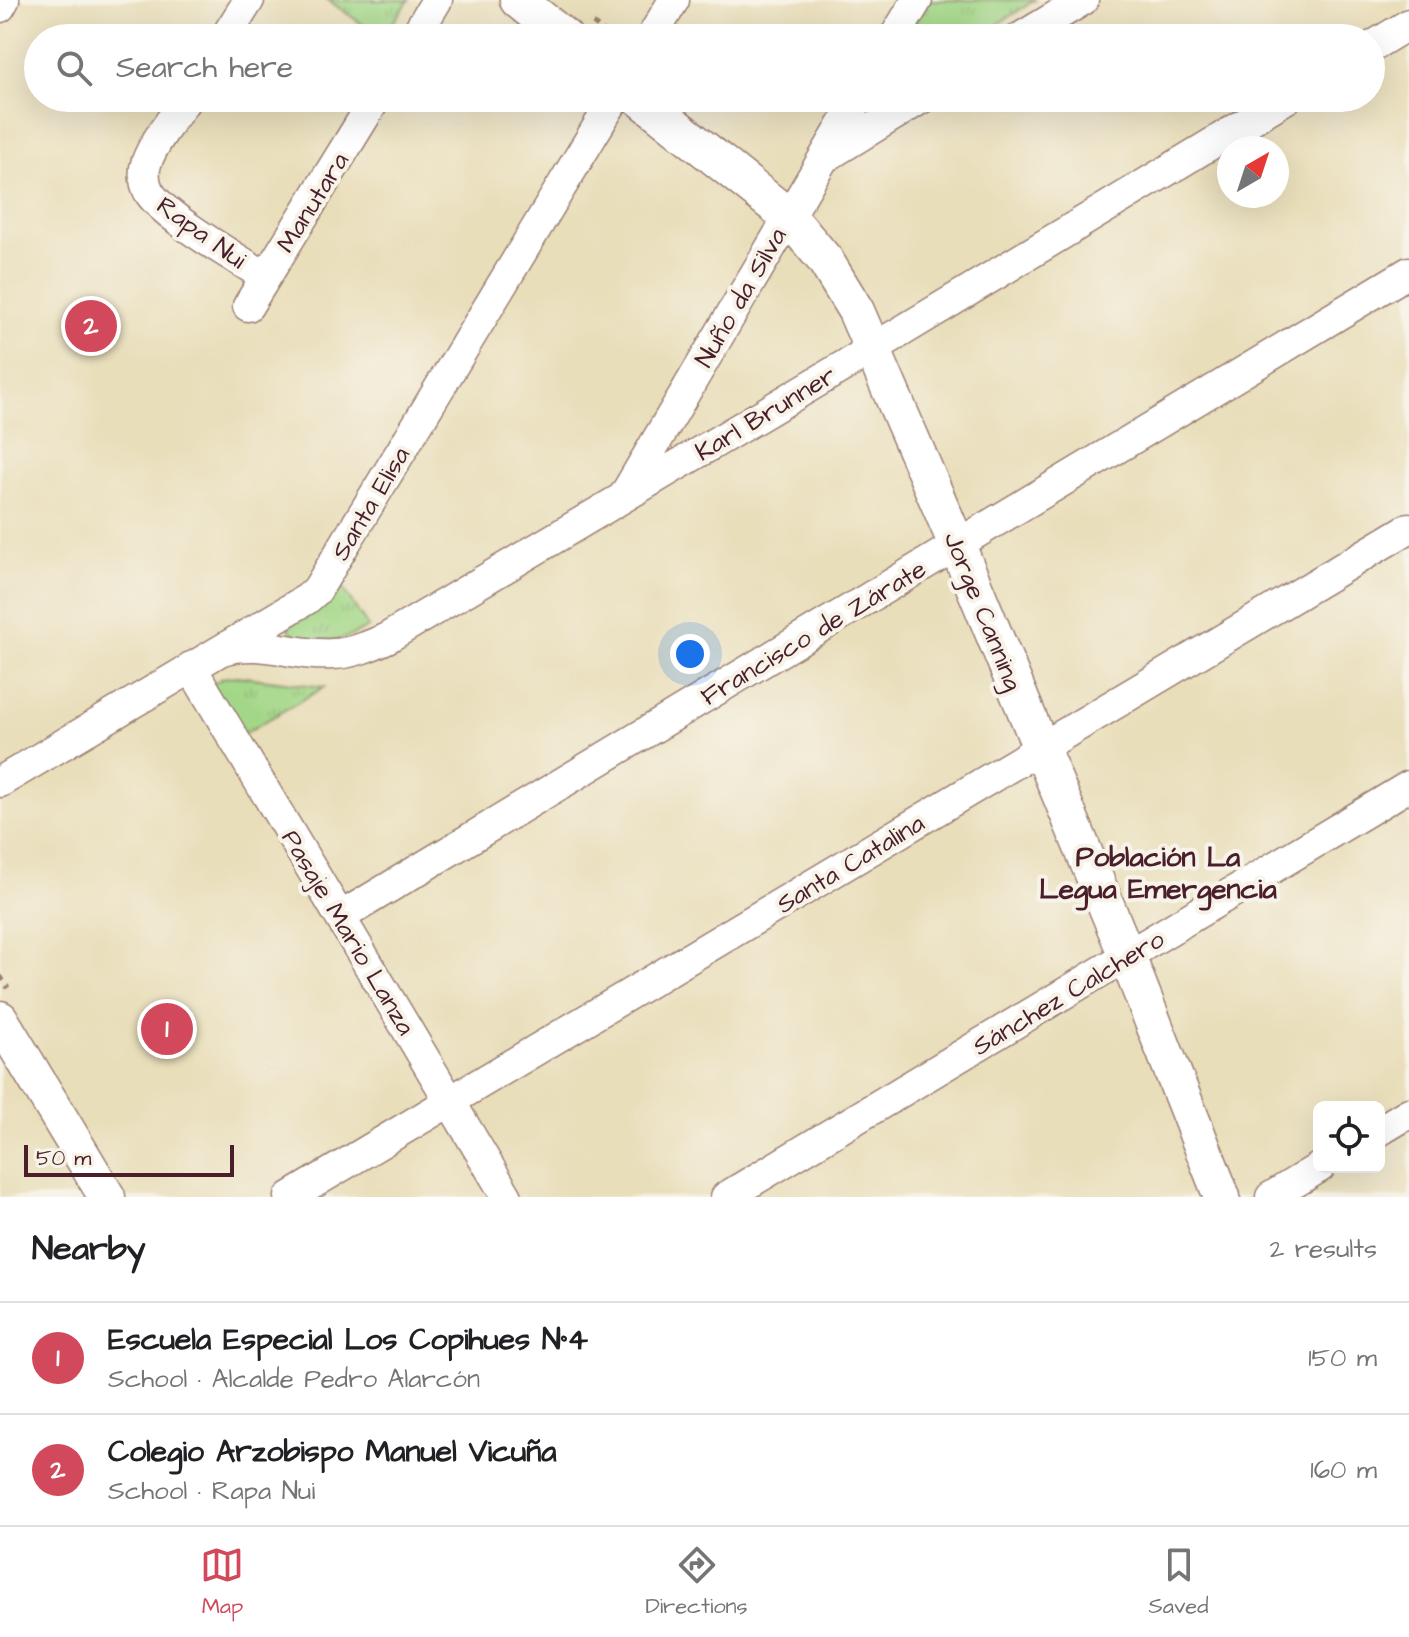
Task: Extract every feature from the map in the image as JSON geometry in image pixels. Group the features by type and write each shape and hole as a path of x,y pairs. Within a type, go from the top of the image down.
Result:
{"street":[{"path":"0,7 4,0"},
{"path":"234,24 249,0"},
{"path":"422,24 437,0"},
{"path":"518,0 548,24"},
{"path":"659,24 674,0"},
{"path":"902,24 917,0"},
{"path":"1043,24 1083,0"},
{"path":"1385,39 1409,24"},
{"name":"Rapa Nui","path":"178,112 148,158 144,176 146,186 157,202 193,230 266,277"},
{"name":"Manutara","path":"248,306 367,112"},
{"name":"Santa Elisa","path":"0,782 307,599 317,590 607,112"},
{"name":"Jorge Canning","path":"658,112 788,216 843,287 874,348 957,545 1127,956 1222,1197"},
{"name":"Nuño da Silva","path":"623,498 851,112"},
{"path":"824,158 899,112"},
{"name":"Karl Brunner","path":"222,650 255,644 332,655 371,646 874,348 1264,112"},
{"name":"Francisco de Zárate","path":"340,917 1409,272"},
{"name":"Santa Catalina","path":"290,1197 1409,528"},
{"name":"Pasaje Mario Lanza","path":"191,667 507,1197"},
{"name":"Sánchez Calchero","path":"726,1197 1409,786"},
{"path":"0,1019 107,1197"},
{"path":"1385,1127 1409,1113"},
{"path":"1271,1197 1313,1171"}],"green space":[{"path":"328,0 409,0 392,24 362,24"},
{"path":"928,0 1035,0 998,24 914,24"},
{"path":"341,586 368,627 349,637 333,640 295,636 288,627"},
{"path":"237,676 324,687 240,736 211,685 223,678"}],"place":[{"name":"Colegio Arzobispo Manuel Vicuña","path":"91,326"},
{"name":"Escuela Especial Los Copihues N°4","path":"167,1029"}],"district":[{"name":"Población La Legua Emergencia","path":"1158,872"}]}
